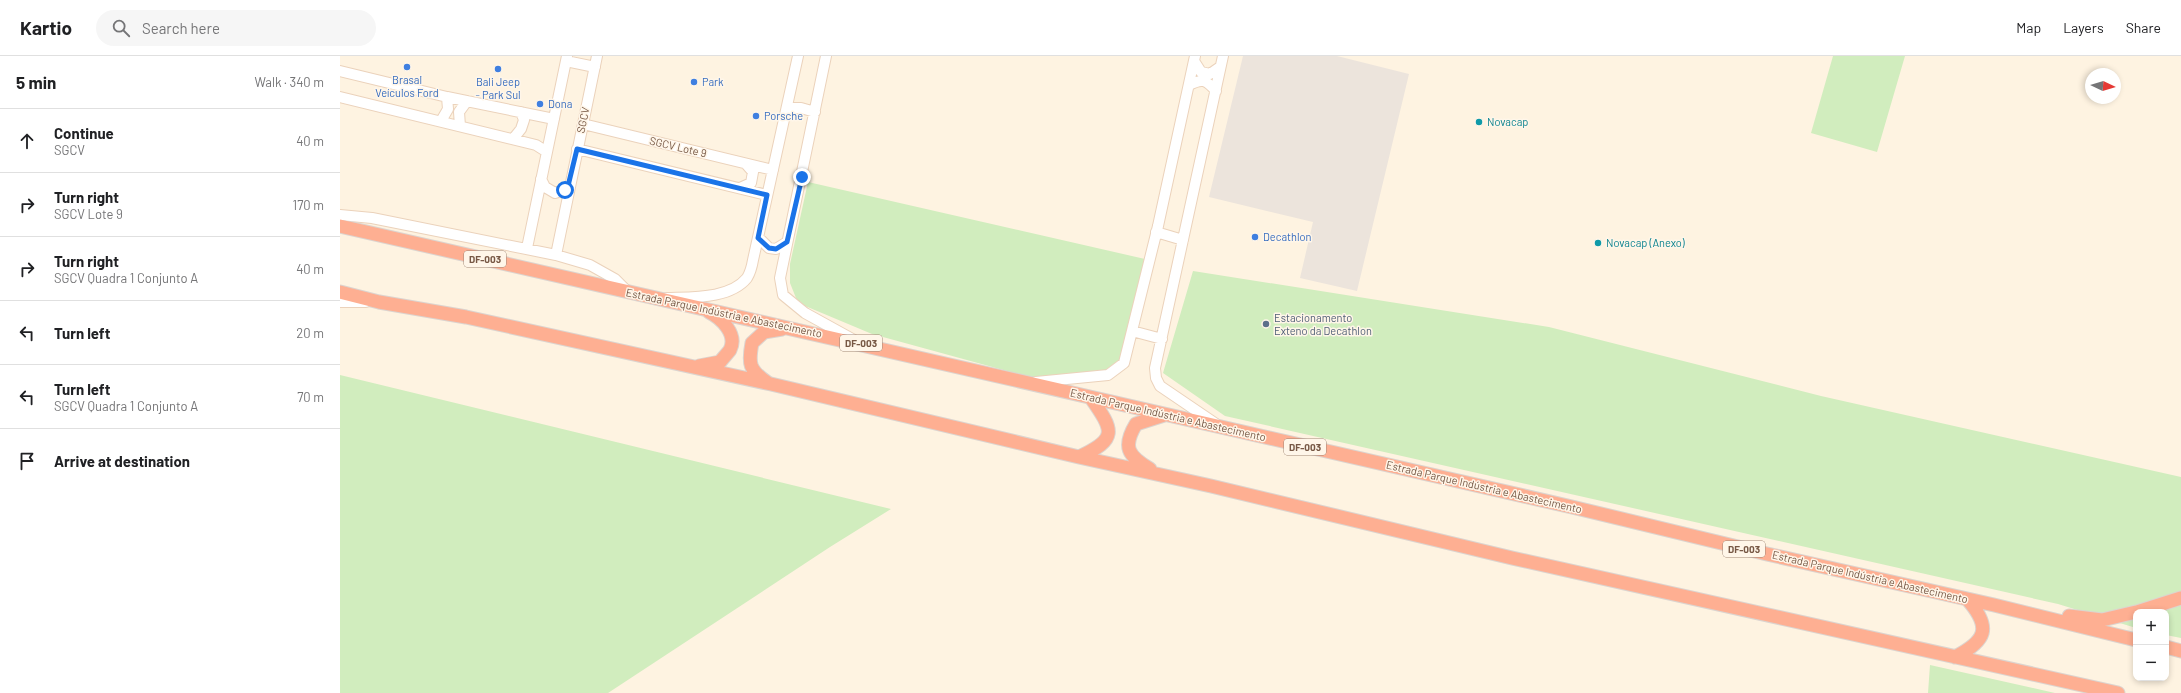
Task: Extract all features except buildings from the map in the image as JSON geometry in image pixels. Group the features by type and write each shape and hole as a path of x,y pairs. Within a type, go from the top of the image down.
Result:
{"highway":[{"name":"Estrada Parque Indústria e Abastecimento","path":"340,226 788,328 857,342 1091,398 1572,507 1767,554 1994,605 2133,639"},
{"path":"340,292 379,302 466,317 770,384 1078,457 1160,474 1512,558 2118,693"},
{"path":"692,368 720,362 731,348 730,333 724,323 716,316 699,308"},
{"path":"770,384 755,374 749,360 752,343 764,332 788,328"},
{"path":"1078,457 1097,448 1105,442 1108,434 1106,419 1091,398"},
{"path":"1160,474 1135,460 1129,450 1128,441 1136,424 1166,415"},
{"path":"2146,609 2181,598"},
{"path":"1955,657 1973,648 1980,640 1983,629 1982,619 1968,600"},
{"path":"1994,605 2102,620 2133,613"},
{"path":"2169,648 2181,651"},
{"path":"2052,678 2076,693"}],"street":[{"name":"SGCV","path":"556,255 568,186 597,56"},
{"path":"656,298 694,296 731,290 747,278 753,260 798,56"},
{"path":"826,56 780,278 783,294 805,313 857,342"},
{"path":"1223,56 1155,368 1156,378 1160,386 1223,428"},
{"path":"527,248 548,152 566,58 594,67"},
{"path":"1194,58 1201,72 1210,74 1220,67"},
{"path":"1030,383 1108,375 1124,363 1156,232 1194,58"},
{"path":"340,71 447,97 554,119"},
{"path":"1189,84 1200,79 1207,80 1216,91"},
{"path":"441,122 448,109 447,97"},
{"path":"340,98 536,144 548,152"},
{"path":"460,126 459,112 466,101"},
{"path":"787,108 801,108 815,112"},
{"path":"513,139 521,130 524,120 521,112"},
{"name":"SGCV Lote 9","path":"582,124 773,170"},
{"path":"577,149 767,195"},
{"path":"740,188 751,183 753,172 746,164"},
{"path":"542,179 545,187 555,193 565,190 568,186"},
{"path":"340,215 372,218 556,255 590,265 615,279 630,292"},
{"path":"1156,232 1183,240"},
{"path":"758,238 769,248 776,249 787,242"},
{"path":"340,302 379,302"},
{"path":"1132,331 1162,338"}],"shaded area":[{"path":"1243,56 1337,56 1409,74 1357,291 1300,278 1313,222 1209,197"}],"green space":[{"path":"1833,56 1905,56 1877,152 1811,133"},
{"path":"808,182 1145,259 1123,357 1103,372 1033,378 872,334 798,303 790,283 790,264"},
{"path":"1193,271 1549,327 1821,396 2181,477 2181,638 2169,636 2169,609 2133,609 2133,627 2058,604 1225,416 1163,373"},
{"path":"340,375 891,509 830,547 608,693 340,693"},
{"path":"1930,665 2055,693 1928,693"}],"place":[{"name":"Brasal Veículos Ford","path":"407,67"},
{"name":"Bali Jeep - Park Sul","path":"498,69"},
{"name":"Park","path":"694,82"},
{"name":"Dona","path":"540,104"},
{"name":"Porsche","path":"756,116"},
{"name":"Novacap","path":"1479,122"},
{"name":"Decathlon","path":"1255,237"},
{"name":"Novacap (Anexo)","path":"1598,243"},
{"name":"Estacionamento Exteno da Decathlon","path":"1266,324"}],"route":[{"path":"565,190 568,186 577,149 767,195 758,238 769,248 776,249 787,242 802,177"}]}
